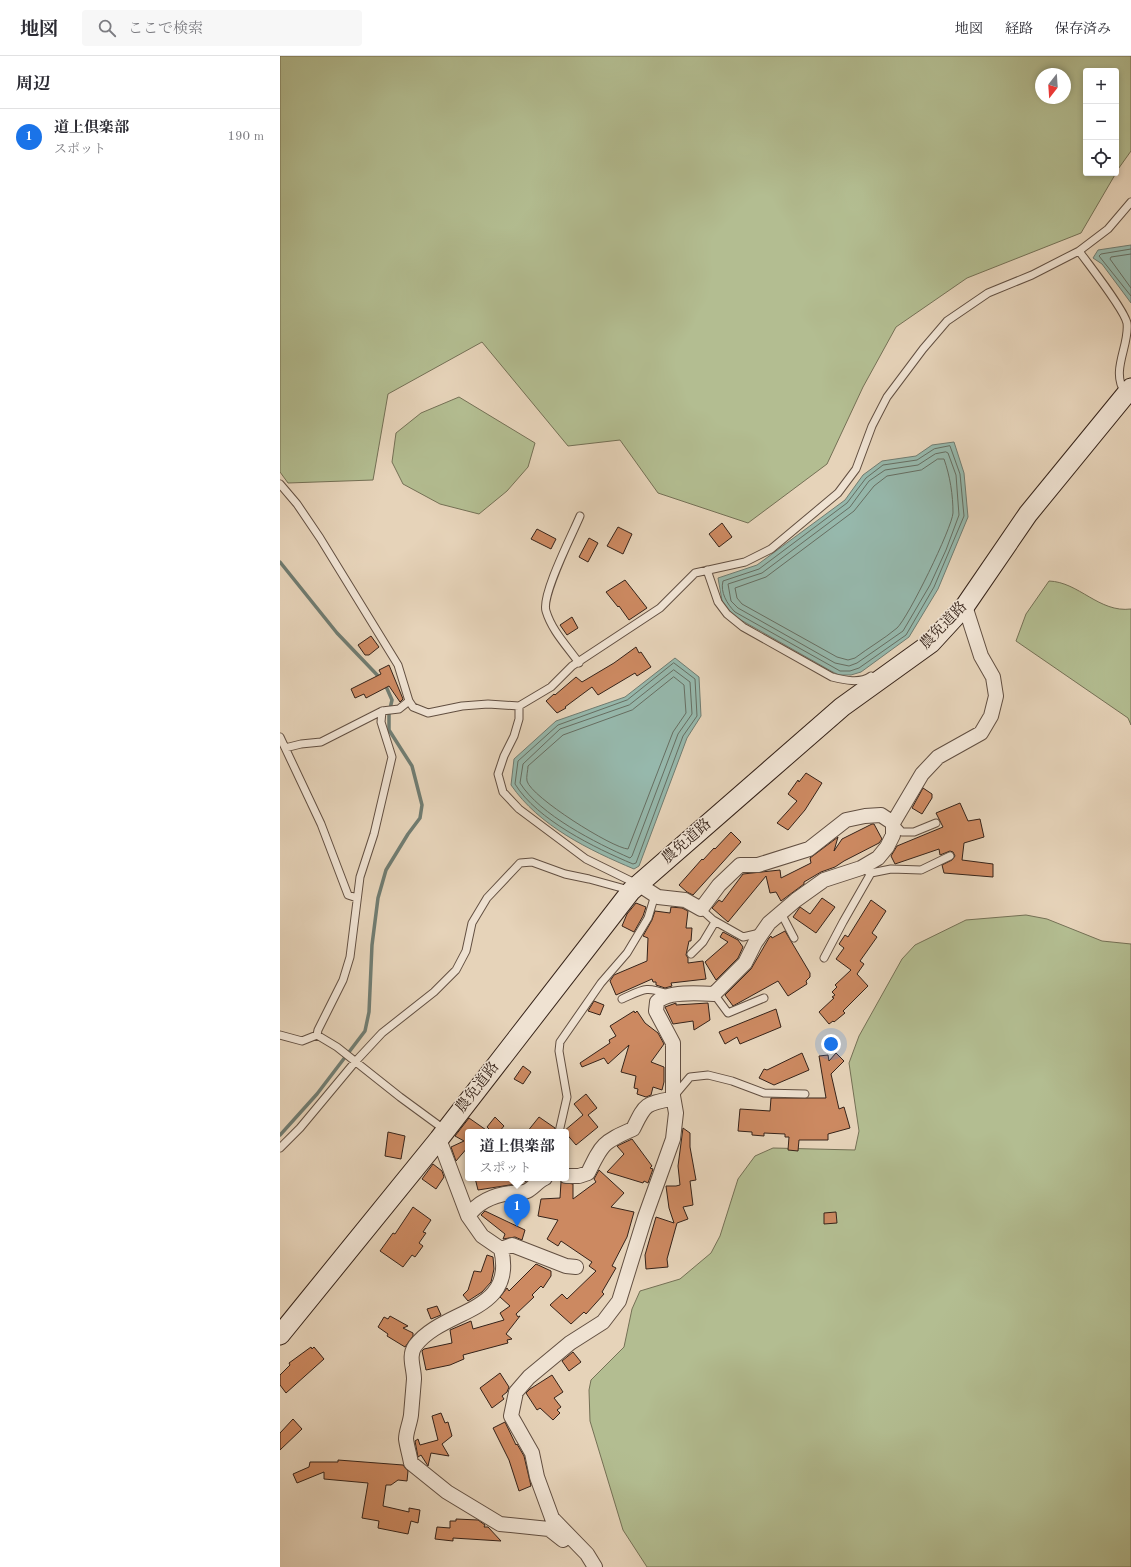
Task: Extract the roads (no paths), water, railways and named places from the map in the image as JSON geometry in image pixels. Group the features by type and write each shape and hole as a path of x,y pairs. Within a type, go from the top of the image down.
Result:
{"street":[{"name":"農免道路","path":"280,1335 442,1134 634,888 842,707 931,643 965,606 1028,514 1129,391"},
{"path":"592,1562 552,1518 538,1477 532,1453 511,1416 516,1392 529,1377 570,1342 603,1322 619,1301 673,1138 676,1113 674,1096 673,1043 656,1011 657,1002 661,997 690,993 714,994 745,963 754,943 762,932 781,913 824,880 866,870 887,847 893,835 893,823 922,774 938,757 981,733 991,716 996,696 993,677 981,656 965,606"},
{"path":"634,888 658,897 685,900 701,909 719,885 740,865 758,865 809,849 846,820 865,816 881,815 893,823"},
{"path":"569,1176 579,1176 588,1173 599,1150 609,1139 633,1129 642,1111 649,1103 671,1099 674,1096"},
{"path":"442,1134 468,1216 482,1236 501,1249 504,1263 503,1277 492,1296 471,1310 428,1334 414,1347 411,1355 414,1377 411,1414 406,1439 411,1463 447,1492 500,1524 549,1529 557,1534 569,1546 592,1562"},
{"path":"468,1216 473,1209 488,1199 501,1195 527,1192 538,1181"},
{"path":"501,1249 512,1246 566,1266 576,1267"}],"lane":[{"path":"280,484 297,504 332,556 398,665 409,701 413,707 428,713 462,706 488,704 519,706 551,687 572,666 579,663 628,628 660,608 695,573 745,562 771,549 838,493 856,468 872,426 887,397 923,349 947,321 988,293 1032,275 1080,251 1108,229 1131,202"},
{"path":"1080,251 1126,321 1128,337 1121,358 1120,370 1122,388 1129,391"},
{"path":"579,663 553,628 545,609 548,593 558,564 580,516"},
{"path":"707,570 718,602 727,614 743,627 832,677 848,681 867,679 914,646 931,643"},
{"path":"285,748 301,744 321,742 382,711 399,709 409,701"},
{"path":"519,706 519,719 514,736 504,756 498,774 503,792 519,809 586,859 634,888"},
{"path":"317,1035 318,1030 343,980 350,957 360,877 374,834 392,757 381,722 382,711"},
{"path":"280,737 321,824 348,896 357,898"},
{"path":"893,823 902,832 914,832 936,823"},
{"path":"824,958 843,922 866,870 921,870 950,856"},
{"path":"280,1148 300,1128 353,1061 382,1033 434,992 456,970 466,951 472,923 487,898 520,863 532,862 565,874 634,888"},
{"path":"560,1129 567,1097 559,1051 560,1042 600,983 627,953 648,918 655,895"},
{"path":"701,909 715,922 743,937 762,932"},
{"path":"781,913 794,938"},
{"path":"691,954 703,942 715,922"},
{"path":"622,999 644,989 652,988 672,996"},
{"path":"714,994 728,1013 764,998"},
{"path":"280,1035 302,1042 317,1035"},
{"path":"317,1035 340,1050 442,1134"},
{"path":"674,1096 690,1077 708,1075 732,1081 764,1093 805,1094"}],"water":[{"path":"1131,245 1131,303 1102,264 1093,258 1098,250"},
{"path":"954,442 964,473 968,517 938,589 909,637 861,672 851,675 839,675 732,615 723,606 718,578 757,565 845,500 863,475 882,461 916,456 932,445"},
{"path":"675,658 699,677 701,716 687,738 639,866 634,869 583,845 550,825 536,813 522,800 511,785 514,759 556,721 625,697"}],"waterway":[{"path":"280,562 337,633 381,679"},
{"path":"280,1135 317,1094 365,1031 369,1012 372,945 378,898 386,870 408,834 420,818 422,805 412,766 389,730 389,713 392,700 385,684"}],"place":[{"name":"道上倶楽部","path":"517,1227"}]}
